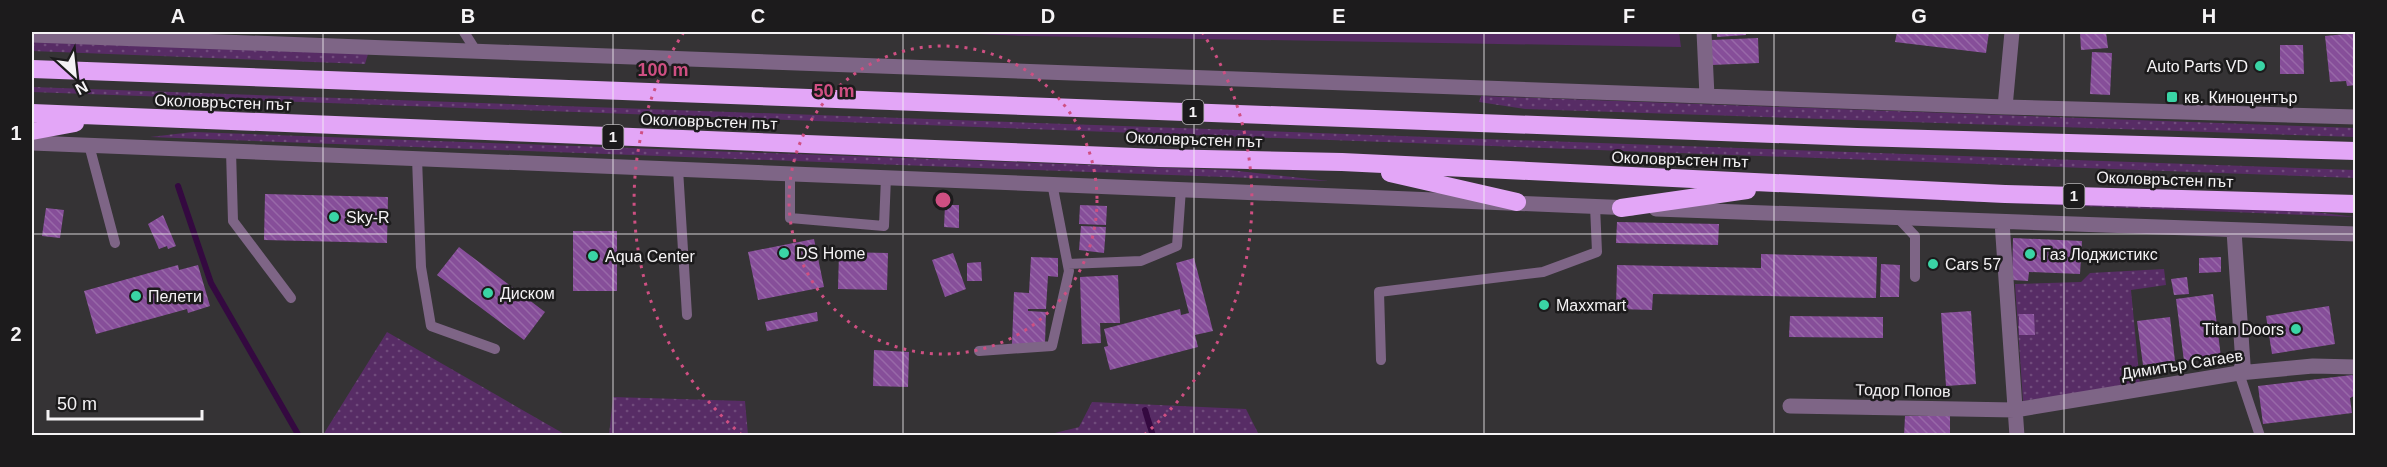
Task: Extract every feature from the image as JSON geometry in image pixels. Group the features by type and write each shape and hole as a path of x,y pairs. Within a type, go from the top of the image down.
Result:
{"highway":[{"name":"Околовръстен път","path":"32,69 1868,137 2355,151"},
{"name":"Околовръстен път","path":"32,113 1160,158 1342,162 2016,194 2355,204"},
{"path":"32,131 110,117"},
{"path":"1342,162 1517,202"},
{"path":"1621,208 1794,183"}],"street":[{"path":"1704,32 1707,96"},
{"path":"2005,106 2012,32"},
{"path":"32,35 1707,96 2355,117"},
{"path":"32,143 1621,208 2355,234"},
{"path":"2002,222 2017,435"},
{"path":"2234,231 2243,364 2239,373"},
{"name":"Димитър Сагаев","path":"2015,410 2239,373 2313,366 2355,367"},
{"name":"Тодор Попов","path":"1790,406 2015,410"}],"lane":[{"path":"464,32 476,51"},
{"path":"32,143 32,148"},
{"path":"89,145 115,243"},
{"path":"231,150 233,221 291,298"},
{"path":"417,158 422,267 430,326 495,349"},
{"path":"678,169 687,315"},
{"path":"790,173 790,218 884,226 886,177"},
{"path":"979,351 1052,346 1070,271 1052,183"},
{"path":"1068,264 1141,261 1177,246 1181,189"},
{"path":"1381,360 1379,292 1543,272 1597,252 1595,206"},
{"path":"1898,218 1915,236 1915,277"},
{"path":"2239,373 2260,435"}],"shaded area":[{"path":"936,32 1679,32 1681,47 1024,36"},
{"path":"32,42 368,54 365,64 32,51"},
{"path":"32,87 2355,170 2356,178 32,92"},
{"path":"1481,96 2355,128 2356,137 1525,109 1479,102"},
{"path":"193,132 1229,170 1329,181 150,137"},
{"path":"1963,195 2266,206 2356,217 1862,197"},
{"path":"2164,269 2166,285 2131,290 2140,384 2023,401 2015,284 2081,282 2090,273"},
{"path":"387,332 566,435 323,435"},
{"path":"613,397 745,401 748,435 609,435"},
{"path":"1092,402 1246,409 1259,435 1047,435 1079,427"}],"building":[{"path":"1717,32 1746,32 1746,35 1717,37"},
{"path":"1897,32 1989,32 1986,53 1895,42"},
{"path":"2080,32 2106,32 2108,48 2081,50"},
{"path":"2356,33 2356,85 2347,86 2346,81 2330,82 2325,36"},
{"path":"1758,38 1759,63 1712,65 1711,40"},
{"path":"2280,45 2303,45 2304,74 2280,74"},
{"path":"2092,52 2112,53 2110,95 2090,94"},
{"path":"265,194 388,197 387,243 264,240"},
{"path":"945,205 959,205 959,228 944,227"},
{"path":"1080,205 1107,206 1106,225 1079,224"},
{"path":"46,208 64,210 60,238 42,236"},
{"path":"163,215 176,246 168,249 167,246 159,249 148,224"},
{"path":"1617,222 1719,224 1718,245 1616,243"},
{"path":"1081,226 1106,227 1104,253 1079,250"},
{"path":"573,231 617,231 617,291 573,291"},
{"path":"2013,238 2082,241 2080,274 2029,272 2028,281 2012,280"},
{"path":"814,239 824,287 758,300 748,252"},
{"path":"459,247 545,312 524,340 437,275"},
{"path":"839,252 888,253 887,290 838,289"},
{"path":"953,253 966,289 945,297 932,260"},
{"path":"1761,254 1877,257 1876,298 1653,294 1652,310 1616,309 1617,265 1761,268"},
{"path":"1031,257 1058,258 1058,277 1048,276 1046,309 1028,309 1028,311 1046,312 1045,344 1012,344 1014,292 1029,293"},
{"path":"2221,257 2221,272 2199,273 2199,258"},
{"path":"1194,258 1213,331 1195,335 1198,347 1110,370 1104,347 1108,346 1104,329 1180,309 1181,315 1189,313 1176,263"},
{"path":"981,262 982,281 967,281 967,263"},
{"path":"1881,264 1900,265 1899,297 1880,297"},
{"path":"178,265 179,270 198,265 210,306 188,313 187,309 96,334 84,291"},
{"path":"1118,275 1120,323 1100,323 1101,343 1082,344 1080,277"},
{"path":"2187,277 2189,294 2174,295 2171,279"},
{"path":"2213,294 2221,357 2184,361 2176,299"},
{"path":"2329,306 2335,344 2272,354 2266,316"},
{"path":"1971,311 1976,384 1946,386 1941,313"},
{"path":"817,312 818,321 767,331 765,322"},
{"path":"2019,314 2034,314 2035,335 2019,335"},
{"path":"1790,316 1883,317 1883,338 1789,337"},
{"path":"2170,317 2175,361 2143,365 2137,321"},
{"path":"874,350 909,352 908,387 873,386"},
{"path":"2352,375 2356,377 2356,395 2350,398 2352,413 2263,424 2258,386"},
{"path":"1905,416 1950,416 1950,436 1904,436"}],"waterway":[{"path":"178,186 211,283 299,436"},
{"path":"1145,410 1153,436"}],"place":[{"name":"Auto Parts VD","path":"2260,66"},
{"name":"кв. Киноцентър","path":"2172,97"},
{"name":"Sky-R","path":"334,217"},
{"name":"DS Home","path":"784,253"},
{"name":"Газ Лоджистикс","path":"2030,254"},
{"name":"Aqua Center","path":"593,256"},
{"name":"Cars 57","path":"1933,264"},
{"name":"Диском","path":"488,293"},
{"name":"Пелети","path":"136,296"},
{"name":"Maxxmart","path":"1544,305"},
{"name":"Titan Doors","path":"2296,329"}]}
